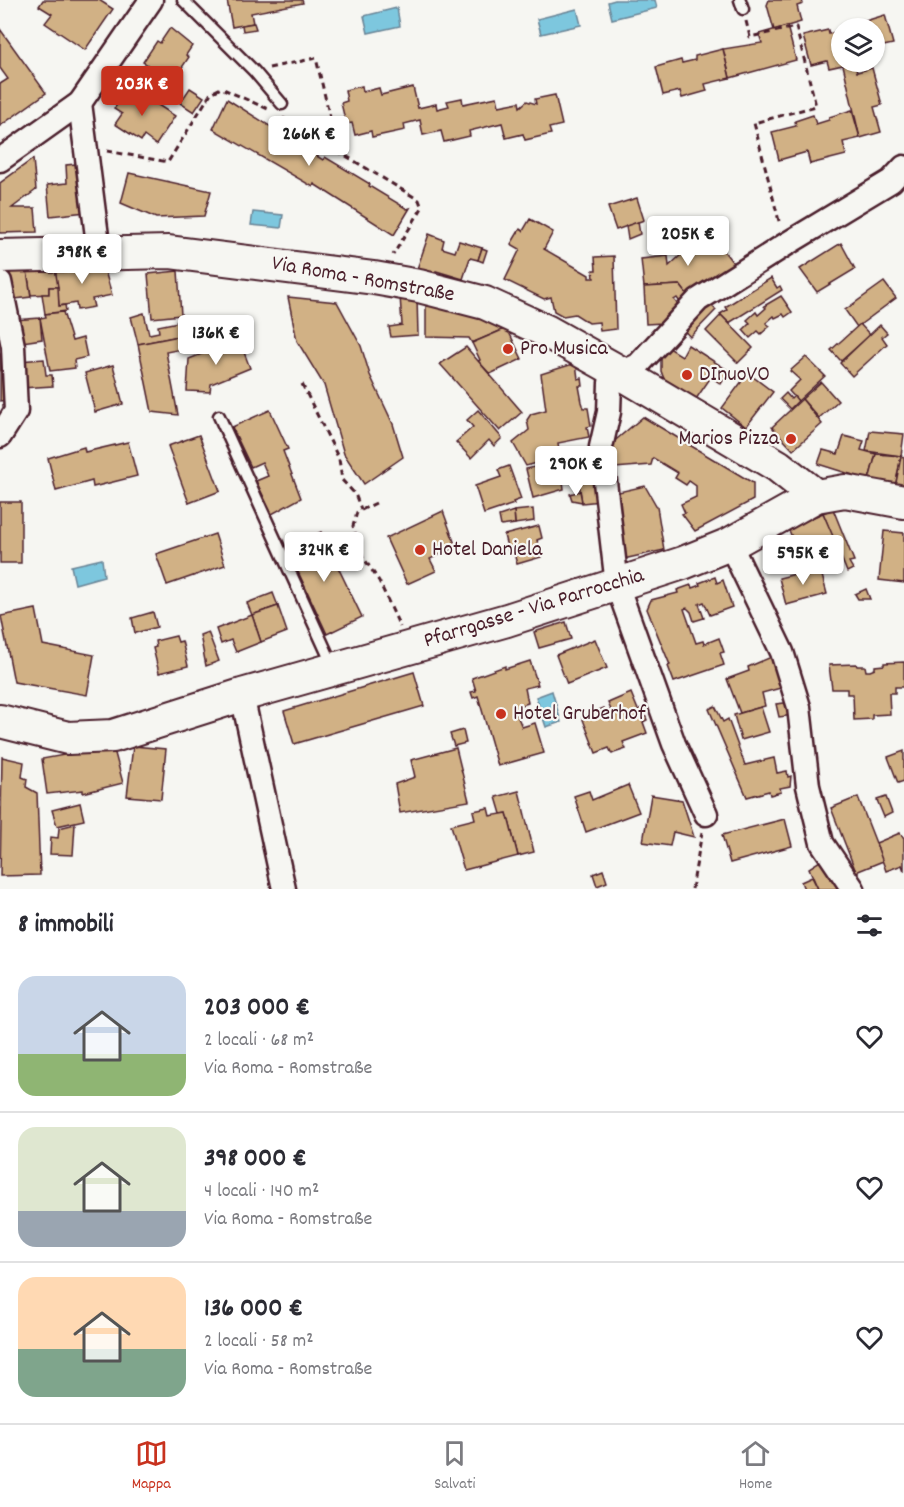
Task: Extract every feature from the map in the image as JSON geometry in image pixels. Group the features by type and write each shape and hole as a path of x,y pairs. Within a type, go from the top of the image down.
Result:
{"street":[{"path":"0,160 80,103 151,0"},
{"path":"80,103 99,252"},
{"path":"706,813 674,744 617,585 601,447 609,412 610,383 621,373 638,365 698,300 784,244 891,181 904,167"},
{"name":"Via Roma - Romstraße","path":"0,256 99,252 179,253 419,286 485,303 546,331 621,373 778,466 816,496"},
{"path":"0,282 13,346 15,411 0,436"},
{"name":"Pfarrgasse - Via Parrocchia","path":"0,721 68,738 113,736 242,695 507,620 683,563 730,544 816,496 845,491 904,502"},
{"path":"730,544 782,652 799,707 808,786 822,843 853,889"},
{"path":"242,695 285,889"}],"lane":[{"path":"183,0 254,71 278,108"},
{"path":"219,416 335,669"}],"path":[{"path":"741,5 750,37 796,27 816,106 754,123 784,244"},
{"path":"254,71 316,58 338,152"},
{"path":"86,147 168,162 211,93 221,88 278,108 338,152 419,200 422,204 418,216 397,250"},
{"path":"302,384 339,459 342,480 355,494 361,509"},
{"path":"376,503 361,509 353,520 363,557 379,581 401,630"},
{"path":"692,889 706,813"}],"water":[{"path":"655,0 657,8 612,19 608,2"},
{"path":"397,8 400,26 368,33 364,16"},
{"path":"577,9 581,25 541,34 537,19"},
{"path":"253,212 283,215 281,228 251,225"},
{"path":"102,559 104,576 75,584 71,566"},
{"path":"552,691 561,722 546,727 536,697"}],"building":[{"path":"43,0 99,0 113,9 85,50 45,23 52,14 39,6"},
{"path":"227,0 302,0 303,3 251,13 253,23 232,27"},
{"path":"769,0 802,0 803,4 797,6 801,22 774,30 767,5"},
{"path":"885,15 893,44 885,46 885,18 875,18"},
{"path":"254,23 256,29 243,31 242,25"},
{"path":"787,26 796,60 730,78 723,49 762,43 759,34"},
{"path":"170,28 192,46 186,55 189,57 173,81 143,62 157,41 160,43"},
{"path":"0,29 46,93 0,126 0,84 8,79 0,68"},
{"path":"828,30 829,34 831,33 831,68 829,68 827,61 811,65 803,36"},
{"path":"723,49 730,78 705,84 707,91 682,98 680,91 663,95 656,67 681,60 682,63 695,60 695,56"},
{"path":"845,72 873,72 882,105 874,107 881,132 860,138"},
{"path":"129,86 175,116 156,145 144,136 141,141 115,124 122,114 114,109"},
{"path":"362,86 363,92 379,88 381,95 413,87 418,108 436,104 437,109 449,106 447,101 462,98 463,104 497,97 499,106 519,102 520,107 527,101 536,104 535,99 555,95 562,125 549,128 551,134 525,140 523,134 506,138 502,123 469,131 470,136 444,142 441,131 423,135 420,120 404,124 405,130 372,137 371,131 355,135 352,123 346,124 341,103 347,101 345,90"},
{"path":"190,88 204,97 194,112 180,103"},
{"path":"227,99 323,160 325,157 407,209 410,208 394,235 314,184 313,187 213,129"},
{"path":"852,110 860,138 843,142 846,155 810,164 807,152 779,160 772,132 796,126 795,121 813,115 816,124 829,120 829,117"},
{"path":"75,154 81,154 86,212 50,216 47,185 67,183 66,165 76,164"},
{"path":"33,159 36,190 12,208 35,208 37,232 0,233 0,183"},
{"path":"129,173 211,191 204,216 156,218 121,203"},
{"path":"637,198 644,220 616,230 608,207"},
{"path":"530,219 553,232 544,249 589,275 589,278 594,278 595,257 614,256 616,329 600,331 599,322 589,323 575,314 563,316 554,311 551,297 544,299 505,280 520,249 511,244 520,229 523,231"},
{"path":"638,222 640,234 628,239 626,226"},
{"path":"708,230 733,263 691,300 680,285 644,287 641,259 668,256 669,266"},
{"path":"429,234 444,240 442,248 455,252 459,241 482,248 478,260 470,258 463,279 436,271 434,274 417,269"},
{"path":"841,243 855,269 817,292 800,269"},
{"path":"482,248 487,250 483,262 478,260"},
{"path":"103,264 112,295 92,299 94,307 77,310 76,303 59,306 55,268"},
{"path":"55,268 58,287 49,287 49,294 31,295 27,271"},
{"path":"27,271 31,297 15,299 3,273"},
{"path":"178,271 181,315 152,318 148,274"},
{"path":"771,278 777,288 780,286 782,290 729,323 720,314 727,310 725,307"},
{"path":"884,282 896,298 857,327 845,310"},
{"path":"680,285 690,298 682,305 677,298 674,300 681,308 663,323 646,324 644,287"},
{"path":"49,287 58,287 59,306 65,305 66,311 45,314 42,294 49,294"},
{"path":"400,296 417,298 418,335 391,337 389,327 402,325"},
{"path":"781,296 792,312 785,317 783,314 775,318 774,316 766,323 770,326 761,334 758,331 750,338 743,330 750,323 747,320 756,312 758,315 766,308 764,306"},
{"path":"288,297 337,302 361,346 370,375 393,424 403,457 364,484 344,454 324,385 297,341"},
{"path":"426,300 499,319 507,328 472,343 469,338 426,337"},
{"path":"707,301 716,310 690,337 681,327"},
{"path":"63,312 72,341 83,338 87,357 74,360 75,368 50,371 40,318 46,317 45,314"},
{"path":"144,313 149,334 159,332 158,326 193,319 196,333 138,344 131,317"},
{"path":"721,315 753,348 738,363 706,331"},
{"path":"40,318 42,339 16,343 13,320"},
{"path":"860,324 870,335 841,361 831,350"},
{"path":"880,325 887,333 882,337 887,344 852,376 840,363"},
{"path":"507,328 522,359 490,374 478,361 480,360 472,343"},
{"path":"184,335 187,348 166,352 178,415 152,412 138,344"},
{"path":"239,339 250,368 211,384 210,392 187,391 189,359"},
{"path":"688,345 729,371 721,384 711,377 696,399 664,379 661,371 661,353 666,346 682,356"},
{"path":"466,347 522,412 500,431 440,364"},
{"path":"9,352 7,400 0,401 0,353"},
{"path":"806,357 825,376 798,401 789,391 800,380 790,371"},
{"path":"44,359 46,375 52,375 53,386 21,388 19,361"},
{"path":"576,363 578,379 582,378 583,386 579,386 582,402 584,408 588,408 591,426 587,427 589,437 558,443 560,457 526,466 513,443 529,430 527,420 531,414 546,410 541,374"},
{"path":"113,365 123,404 95,412 85,373"},
{"path":"748,373 773,392 746,427 722,408"},
{"path":"821,382 838,401 819,418 802,399"},
{"path":"786,393 791,399 794,396 798,401 790,409 780,399"},
{"path":"802,399 822,424 793,450 772,427"},
{"path":"270,410 288,449 283,451 301,498 272,514 256,481 268,476 262,462 251,467 232,427"},
{"path":"478,410 502,438 494,446 489,440 471,458 456,442 473,427 467,420"},
{"path":"643,417 753,483 753,500 695,531 682,514 685,513 681,504 696,497 696,486 689,481 686,485 675,478 678,473 653,458 651,465 615,468 611,444"},
{"path":"870,431 904,434 901,456 866,451"},
{"path":"199,435 220,491 189,503 168,446"},
{"path":"844,436 864,441 861,450 876,454 869,480 818,464 823,450 838,454"},
{"path":"128,442 137,476 93,487 92,481 56,491 48,458 84,447 85,452"},
{"path":"594,453 595,460 576,462 575,455"},
{"path":"876,454 901,456 895,488 869,480"},
{"path":"566,455 572,478 563,481 564,489 533,498 526,469 557,462 555,458"},
{"path":"901,456 904,457 904,489 895,488"},
{"path":"595,460 601,501 582,503 576,462"},
{"path":"509,466 521,499 513,502 514,504 484,514 475,486 501,477 498,470"},
{"path":"645,486 657,507 664,550 619,560 614,493"},
{"path":"580,491 582,502 572,500 570,494"},
{"path":"0,502 21,502 21,563 0,563"},
{"path":"533,509 534,521 515,524 514,511"},
{"path":"833,509 854,561 849,562 853,569 847,572 823,513"},
{"name":"Hotel Daniela","path":"443,511 456,547 430,559 436,571 407,584 386,538"},
{"path":"514,511 515,524 501,526 499,516"},
{"path":"823,513 835,541 796,558 790,543 794,542 788,528"},
{"path":"539,526 542,538 537,540 541,557 517,564 513,550 508,551 504,535"},
{"path":"884,531 904,533 904,583 879,580"},
{"path":"321,532 362,617 327,634 287,548"},
{"path":"215,534 225,565 167,585 156,554"},
{"path":"820,568 827,594 786,605 779,578"},
{"path":"715,577 717,583 723,580 732,607 710,615 704,602 699,604 704,618 694,621 691,612 687,608 684,609 696,643 703,641 704,644 719,638 724,652 720,653 724,665 674,682 668,666 670,665 647,609 651,600 678,593 677,590 691,585 692,588"},
{"path":"866,589 870,599 858,599 855,594"},
{"path":"273,593 278,606 252,615 247,603"},
{"path":"278,606 287,632 261,642 252,615"},
{"path":"36,609 43,645 94,655 87,695 14,682 1,616"},
{"path":"153,612 157,627 135,633 132,618"},
{"path":"252,615 261,642 236,652 231,640 221,644 216,629"},
{"path":"566,622 571,639 539,648 534,632"},
{"path":"208,632 219,661 206,666 200,635"},
{"path":"176,636 178,642 182,641 188,666 159,673 153,648 156,647 155,641"},
{"path":"595,639 607,668 567,684 556,655"},
{"path":"776,655 788,686 762,693 765,706 740,713 727,679 749,671 748,667"},
{"name":"Hotel Gruberhof","path":"530,661 538,685 525,688 528,703 519,706 521,713 517,715 522,727 535,723 544,753 498,766 478,696 473,698 471,692 476,691 472,678 505,666 505,669"},
{"path":"904,662 904,687 895,687 895,693 889,693 890,714 872,715 872,719 854,720 853,694 847,694 847,689 832,689 829,665 856,664 865,666 866,671 870,671 875,669 875,666 884,665 884,663"},
{"path":"414,672 424,706 294,744 284,711"},
{"path":"631,693 638,710 642,708 647,720 643,722 647,733 623,742 626,749 612,754 609,748 596,753 582,717 604,708 606,712 611,710 608,703"},
{"path":"793,702 794,715 779,717 776,704"},
{"path":"715,706 723,722 728,719 745,765 774,758 777,773 787,771 788,777 791,776 790,786 780,788 781,792 770,795 769,791 747,797 709,709"},
{"path":"761,707 769,732 741,740 734,715"},
{"path":"463,730 466,743 454,746 450,734"},
{"path":"113,746 123,783 83,793 83,790 47,794 42,759"},
{"path":"133,746 166,749 161,799 127,796"},
{"path":"456,748 469,801 400,813 395,784 415,777 411,760"},
{"path":"904,751 904,781 898,783 888,757"},
{"path":"2,757 24,762 22,777 27,779 26,787 37,793 40,875 0,876"},
{"path":"628,785 639,812 586,832 574,796 589,791 592,800"},
{"path":"519,791 534,852 518,856 507,813 501,814 496,797"},
{"path":"651,795 682,800 694,837 673,832 670,846 643,842"},
{"path":"858,797 883,861 856,872 831,808"},
{"path":"886,797 892,813 884,817 877,800"},
{"path":"80,803 84,820 57,826 52,810"},
{"path":"488,808 490,816 507,813 518,856 464,870 451,825 475,819 473,811"},
{"path":"785,819 792,846 730,863 722,835"},
{"path":"75,824 73,855 50,854 51,837 58,838 59,828"},
{"path":"900,833 904,838 904,871 902,865 886,871 876,843"},
{"path":"823,859 842,889 818,889 809,868"},
{"path":"603,870 607,882 597,886 593,874"},
{"path":"812,877 818,889 804,889 801,882"}],"place":[{"name":"Pro Musica","path":"508,349"},
{"name":"DInuoVO","path":"687,375"},
{"name":"Marios Pizza","path":"791,439"},
{"name":"Hotel Daniela","path":"420,550"},
{"name":"Hotel Gruberhof","path":"501,714"}]}
